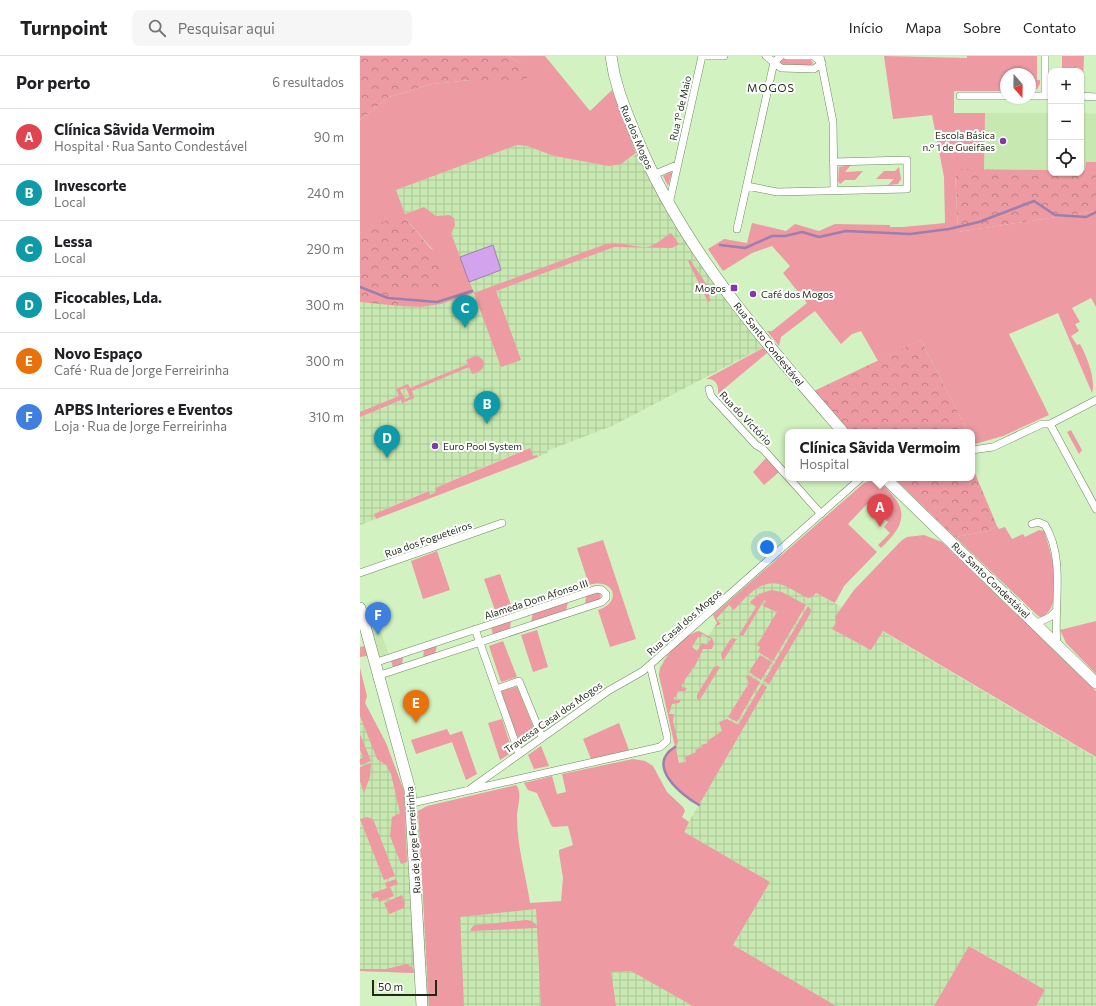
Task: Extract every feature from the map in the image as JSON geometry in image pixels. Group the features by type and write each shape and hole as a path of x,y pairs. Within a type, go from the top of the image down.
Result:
{"street":[{"name":"Rua dos Mogos","path":"611,56 617,90 653,175 671,209"},
{"path":"702,56 724,56"},
{"name":"Rua 1º de Maio","path":"671,209 678,165 702,56"},
{"path":"766,56 781,68 814,69 821,59"},
{"path":"737,229 774,62 781,56"},
{"path":"787,56 814,56 821,59"},
{"path":"1036,96 1048,96 1045,56"},
{"path":"821,59 833,122 834,190"},
{"path":"960,96 1000,96"},
{"path":"1084,96 1096,97"},
{"path":"747,186 777,192 907,189 906,160 833,162"},
{"path":"653,175 678,165"},
{"name":"Rua Santo Condestável","path":"671,209 724,289 788,369 840,429"},
{"name":"Rua do Victório","path":"709,389 712,396 726,412 785,475"},
{"path":"975,450 993,448 1042,424 1050,424 1096,400"},
{"path":"1050,424 1096,509"},
{"name":"Rua do Victório","path":"791,481 821,514"},
{"name":"Rua Casal dos Mogos","path":"412,803 470,789 542,775 660,747 666,741 667,736 650,665 858,481"},
{"name":"Rua Santo Condestável","path":"888,481 1096,683"},
{"path":"1032,524 1038,522 1044,525 1053,550 1058,581 1056,611 1057,645"},
{"name":"Rua dos Fogueteiros","path":"360,573 502,523"},
{"name":"Alameda Dom Afonso III","path":"374,663 597,589 602,590 606,594 606,598 602,602 377,676"},
{"name":"Rua de Jorge Ferreirinha","path":"360,608 377,676 405,766 412,803 422,1006"},
{"path":"1035,624 1050,617 1056,611"},
{"name":"Alameda Dom Afonso III","path":"475,629 479,642"},
{"path":"479,642 519,753"},
{"name":"Travessa Casal dos Mogos","path":"470,789 608,691 650,665"},
{"path":"496,689 519,681 542,737"}],"shaded area":[{"name":"Escola Básica n.º 1 de Gueifães","path":"955,113 1048,113 1048,170 955,169"},
{"path":"1084,113 1096,114 1096,170 1084,170"},
{"path":"517,145 527,146 554,156 599,164 626,161 641,151 668,207 768,345 612,426 547,451 548,453 538,457 537,455 533,457 529,448 435,488 437,492 430,495 428,491 374,514 376,519 360,525 360,302 421,307 474,293 451,233 452,229 449,215 436,216 424,207 405,214 396,190"},
{"path":"493,245 501,270 469,282 460,257"},
{"path":"767,567 838,605 1096,758 1096,1006 1036,1006 1045,990 970,946 934,1006 836,1006 733,945 770,882 683,832 707,791 683,777 659,675 660,666 667,655 697,634 708,636 717,623 713,615"},
{"path":"378,614 382,627 379,628 390,657 375,661 363,619"},
{"path":"360,694 386,743 404,791 415,973 360,971"},
{"path":"602,902 634,963 704,1006 423,1006 419,921"}],"green space":[{"path":"360,56 508,56 521,64 529,73 526,80 471,80 432,84 389,97 360,120"},
{"path":"508,56 545,56 590,111 612,90 636,153 621,164 609,166 554,156 527,146 517,145 396,190 405,214 424,207 436,216 449,215 454,218 455,225 451,233 474,293 441,304 421,307 399,306 392,288 433,250 405,218 360,233 360,120 389,97 432,84 471,80 526,80 521,64"},
{"path":"884,56 967,58 967,56 1037,56 1037,80 1040,80 1040,84 1036,89 1036,68 1000,68 1000,91 954,91 954,113 985,113 984,170 955,170 958,232 1096,211 1096,307 1091,298 1072,308 1080,322 1075,324 1079,331 1071,336 1077,345 1080,344 1088,362 1093,381 1092,393 1058,313 1009,334 1049,415 1003,436 975,444 975,429 966,429 921,340 878,361 861,331 852,334 841,344 815,311 781,337 779,346 767,331 772,331 807,303 783,273 790,266 772,246 752,253 723,271 708,249 724,239 747,243 752,223 786,231 795,224 819,231 835,224 890,225 890,227 903,227 945,223 944,177 932,115 893,119"},
{"path":"1062,56 1084,56 1084,68 1062,68"},
{"path":"782,59 811,60 813,63 811,66 782,65 779,62"},
{"path":"1086,162 1096,162 1096,170 1085,170"},
{"path":"851,165 845,172 863,171 855,180 845,180 840,184 838,181 839,167"},
{"path":"899,167 901,179 898,184 888,185 894,179 876,179 884,171 895,171"},
{"path":"955,169 1048,170 1048,176 1084,176 1084,170 1096,170 1096,211 958,232"},
{"path":"671,172 672,173 668,186 663,176"},
{"path":"396,216 405,218 433,251 440,269 440,287 437,291 419,292 393,288 399,306 360,302 360,233"},
{"path":"671,233 679,244 672,248 614,247 496,291 521,360 501,367 474,293 606,244 617,243 647,247"},
{"path":"690,260 713,294 709,297 711,300 708,302 688,261"},
{"path":"921,340 966,429 848,429 814,391"},
{"path":"763,348 767,353 718,394 716,383 712,380 706,379"},
{"path":"478,356 484,363 483,368 472,374 469,367 412,391 414,398 402,403 401,400 360,417 360,412 399,396 396,389 408,384 410,388 468,364 466,360","holes":["406,388 410,397 405,399 400,390"]},
{"path":"1071,430 1082,450 1079,454 1067,432"},
{"path":"530,448 533,456 537,455 538,457 376,519 374,514 429,491 430,495 436,492 435,488"},
{"path":"766,458 779,472 764,485 753,472"},
{"path":"975,473 997,526 989,531 955,537 897,481 975,481"},
{"path":"868,481 876,481 888,490 900,507 901,521 898,528 881,548 878,545 890,533 884,527 888,522 868,503 848,524 877,552 844,586 835,603 816,593 812,597 808,598 785,586 770,583 763,585 750,593 734,610 729,605 716,619 721,624 715,626 717,623 713,615"},
{"path":"997,526 999,529 1005,527 1012,539 1023,534 1025,537 1039,530 1044,531 1051,553 1055,577 1055,589 1054,600 1050,609 1044,616 1040,617 1036,614 955,537 989,531"},
{"path":"924,535 942,542 1096,691 1096,757 883,631 871,650 832,629 836,623 835,617 854,590 902,540 907,537"},
{"path":"603,540 636,639 610,647 598,610 611,602 613,596 612,592 609,587 604,584 598,583 589,585 577,548"},
{"path":"437,551 450,590 423,599 411,561"},
{"path":"500,574 513,611 497,616 484,579"},
{"path":"771,590 782,592 806,605 773,661 758,652 760,647 757,645 777,612 763,606 766,601 764,600 743,636 739,635 756,607 750,602 759,594"},
{"path":"598,593 601,595 600,599 585,605 586,596"},
{"path":"568,602 566,611 531,622 533,613"},
{"path":"808,606 811,610 810,614 769,684 764,681"},
{"path":"511,621 510,629 493,635 491,627"},
{"path":"1096,621 1096,674 1066,643 1060,630"},
{"path":"537,630 548,667 533,672 521,635"},
{"path":"699,631 712,638 714,643 712,649 703,649 694,668 692,668 684,684 682,684 682,687 687,688 685,691 678,691 676,697 674,697 674,700 681,700 679,703 672,704 669,714 674,714 673,721 678,742 676,747 679,763 686,762 685,757 696,752 695,750 702,747 701,745 708,743 707,741 722,731 719,722 727,719 738,725 762,684 767,687 699,805 675,787 665,771 664,763 667,755 675,747 659,675 660,669 668,655 680,642 693,633","holes":["702,634 711,639 706,645 702,643 697,651 692,647 698,637 700,638"]},
{"path":"733,638 738,640 736,640 723,661 721,654"},
{"path":"503,641 517,677 501,682 489,646"},
{"path":"437,645 435,654 423,658 424,650"},
{"path":"365,646 367,656 360,657 360,647"},
{"path":"760,655 772,662 761,680 749,672"},
{"path":"403,657 402,665 393,668 391,660"},
{"path":"714,667 720,667 699,701 697,695"},
{"path":"360,668 367,696 365,703 386,743 404,791 407,862 401,864 390,836 392,817 400,813 391,774 386,765 377,759 360,716"},
{"path":"748,675 760,682 737,722 728,717 749,683 746,677"},
{"path":"517,687 535,731 533,732 534,734 522,742 519,742 502,694 502,691"},
{"path":"502,719 512,750 511,753 500,760 488,723"},
{"path":"619,723 629,750 591,759 583,739"},
{"path":"447,729 450,735 462,731 477,774 466,780 452,742 416,754 411,740"},
{"path":"360,734 371,761 360,765 360,759 363,757 360,750"},
{"path":"541,746 549,766 534,769 528,755"},
{"path":"633,759 645,761 653,766 667,792 683,807 685,811 682,817 689,822 684,832 770,882 733,945 836,1006 693,1006 631,971 611,972 616,1006 541,1006 537,928 470,931 475,925 527,920 532,921 537,926 536,909 460,917 464,1006 429,1006 418,811 427,806 516,785 519,792 517,817 518,839 530,903 561,901 563,878 559,850 573,845 568,826 553,827 537,793 528,790 524,783 552,776 557,794 566,792 562,774"},
{"path":"371,763 370,777 364,793 360,781 360,767"},
{"path":"367,817 373,819 395,876 384,880 360,819"},
{"path":"396,879 398,884 390,887 394,896 379,902 378,897 373,899 371,894 387,888 385,883"},
{"path":"402,895 405,903 404,908 389,914 384,903"},
{"path":"969,946 1045,990 1036,1006 934,1006"},
{"path":"407,964 413,968 415,973 360,971 360,969 386,969"}],"waterway":[{"path":"720,245 745,248 772,236 785,236 802,232 819,237 846,231 910,234 949,229 979,222 1034,201 1055,215 1086,217 1096,212"},
{"path":"360,287 388,298 437,302 472,291"},
{"path":"675,747 667,754 664,762 665,771 669,779 676,787 699,805"}],"place":[{"name":"Escola Básica n.º 1 de Gueifães","path":"1003,141"},
{"name":"Mogos","path":"734,288"},
{"name":"Café dos Mogos","path":"753,294"},
{"name":"Lessa","path":"465,328"},
{"name":"Invescorte","path":"487,424"},
{"name":"Euro Pool System","path":"435,446"},
{"name":"Ficocables, Lda.","path":"387,458"},
{"name":"Clínica Sãvida Vermoim","path":"880,527"},
{"name":"APBS Interiores e Eventos","path":"378,635"},
{"name":"Novo Espaço","path":"416,723"}],"district":[{"name":"MOGOS","path":"771,87"}]}
